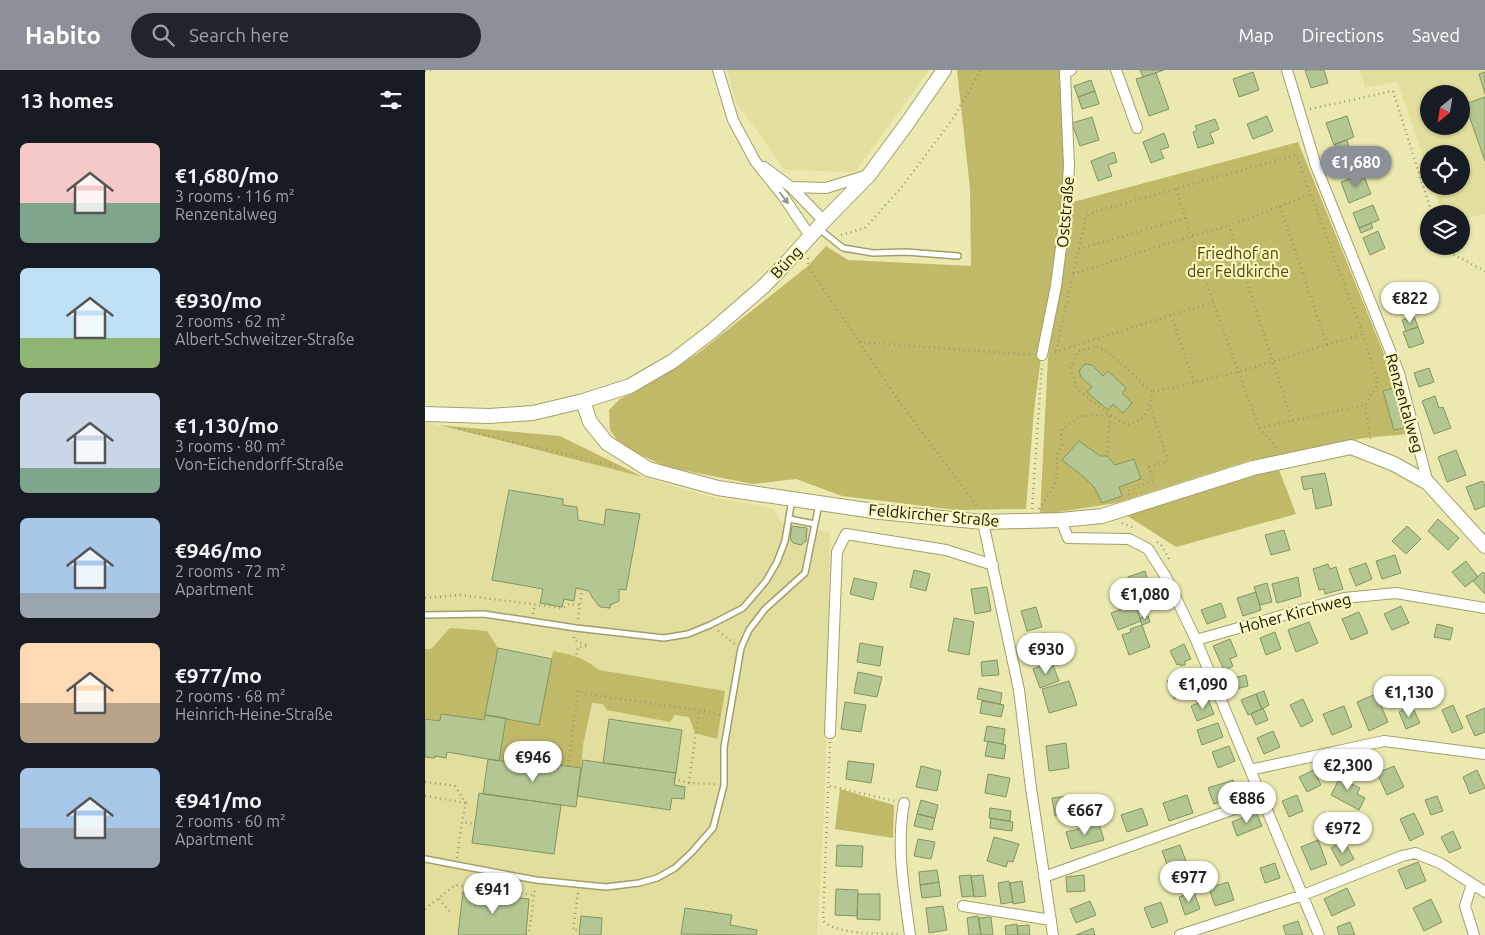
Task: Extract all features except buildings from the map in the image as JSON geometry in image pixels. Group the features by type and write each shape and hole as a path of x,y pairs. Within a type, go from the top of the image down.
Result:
{"street":[{"path":"718,70 733,120 755,161 783,196 817,228"},
{"name":"Büng","path":"425,414 489,416 533,413 583,401 630,386 673,361 712,331 764,286 869,175 944,70"},
{"name":"Oststraße","path":"1042,355 1056,286 1067,201 1069,165 1065,73 1071,70"},
{"path":"1116,70 1137,128"},
{"name":"Renzentalweg","path":"1287,70 1316,166 1399,373 1428,483"},
{"path":"755,161 791,187 817,228"},
{"path":"791,187 826,188 869,175"},
{"name":"Feldkircher Straße","path":"583,401 590,422 607,443 647,469 718,488 880,512 983,522 1061,520 1102,516 1253,468 1351,447 1394,464 1428,483 1485,546"},
{"path":"1061,520 1068,538 1129,539 1148,549 1166,576 1196,640 1319,935"},
{"path":"983,522 1019,690 1053,935"},
{"path":"830,733 837,552 847,534 946,550 993,565"},
{"name":"Hoher Kirchweg","path":"1196,640 1353,597 1396,593 1485,608"},
{"path":"1250,770 1384,741 1485,754"},
{"path":"1044,878 1262,799"},
{"path":"903,803 899,850 910,935"},
{"path":"1180,935 1197,932 1402,856 1415,853 1440,863 1485,892"},
{"path":"1472,884 1465,906 1474,935"},
{"path":"963,906 1051,920"}],"lane":[{"path":"817,228 843,248 873,253 906,252 958,256"},
{"path":"425,615 484,614 576,628 664,638 689,634 743,608 766,581 785,541 793,499"},
{"path":"425,859 536,880 606,887 639,884 657,878 675,868 713,828 724,785 724,747 741,648 749,630 765,609 805,573 820,503"},
{"path":"789,520 815,524"}],"path":[{"path":"425,71 431,70"},
{"path":"831,238 865,228 901,188 954,117 981,70"},
{"path":"1300,112 1393,91 1429,205"},
{"path":"1056,351 1086,216 1097,211 1176,188 1296,155 1363,334 1378,384 1365,405 1373,456"},
{"path":"1176,188 1213,302 1259,428 1282,454"},
{"path":"1073,274 1191,236 1229,226 1311,194"},
{"path":"1280,206 1327,345"},
{"path":"1079,249 1185,218"},
{"path":"1229,226 1292,421"},
{"path":"817,228 808,266 897,398 976,504 983,522"},
{"path":"1454,255 1485,271"},
{"path":"859,342 1042,355 1213,302"},
{"path":"1171,316 1194,382"},
{"path":"1152,392 1238,372 1363,334"},
{"path":"1097,346 1118,360 1152,392 1150,406 1142,420 1128,425 1110,415 1077,389 1071,368 1078,351 1097,346"},
{"path":"1031,521 1042,355"},
{"path":"1259,428 1365,405"},
{"path":"1133,506 1128,491 1153,480 1149,467 1168,461 1150,406"},
{"path":"1031,521 1055,485 1057,455 1062,445 1062,429 1080,416 1110,415"},
{"path":"1107,456 1110,415"},
{"path":"450,427 619,467"},
{"path":"576,656 578,646 588,646 574,640 583,589"},
{"path":"425,598 460,595 563,608 569,604 580,604"},
{"path":"710,625 741,648"},
{"path":"568,766 578,690 586,694 699,710 728,717"},
{"path":"689,783 699,710"},
{"path":"830,733 823,921 829,926 846,930 910,935"},
{"path":"674,779 689,783 724,785"},
{"path":"425,782 455,786 466,803 456,865"},
{"path":"829,786 903,803"},
{"path":"425,796 466,803"},
{"path":"462,822 475,824"},
{"path":"526,934 529,933 536,880"},
{"path":"579,930 573,930 580,884"},
{"path":"425,909 455,885 534,895"},
{"path":"439,899 452,914"}],"shaded area":[{"path":"727,70 929,70 855,172 785,170 736,102"},
{"path":"1360,70 1485,70 1485,214 1470,217 1470,205 1439,205 1436,195 1470,195 1470,145 1420,145 1420,148 1397,81 1365,88"},
{"path":"425,422 643,477 711,497 774,509 782,524 830,532 825,796 817,935 425,935"}],"green space":[{"path":"957,70 1059,70 1064,167 1061,206 1034,410 1026,509 956,510 842,496 796,479 753,484 667,467 621,446 610,430 609,410 620,399 656,380 697,354 808,266 826,246 848,260 971,266 970,189"},
{"name":"Friedhof an der Feldkirche","path":"1298,142 1395,381 1409,434 1364,438 1248,461 1116,503 1040,515 1048,358 1073,202"},
{"path":"439,425 560,436 643,477"},
{"path":"1278,467 1296,514 1176,547 1126,515"},
{"path":"450,628 487,631 498,648 484,720 441,714 440,721 425,719 425,649 431,649"},
{"path":"553,651 577,657 599,670 725,691 717,739 695,733 689,717 675,715 670,722 607,710 603,704 592,703 583,745 581,768 559,765 558,769 499,761 506,718 539,725"},
{"path":"840,789 894,805 893,838 835,829"}]}
